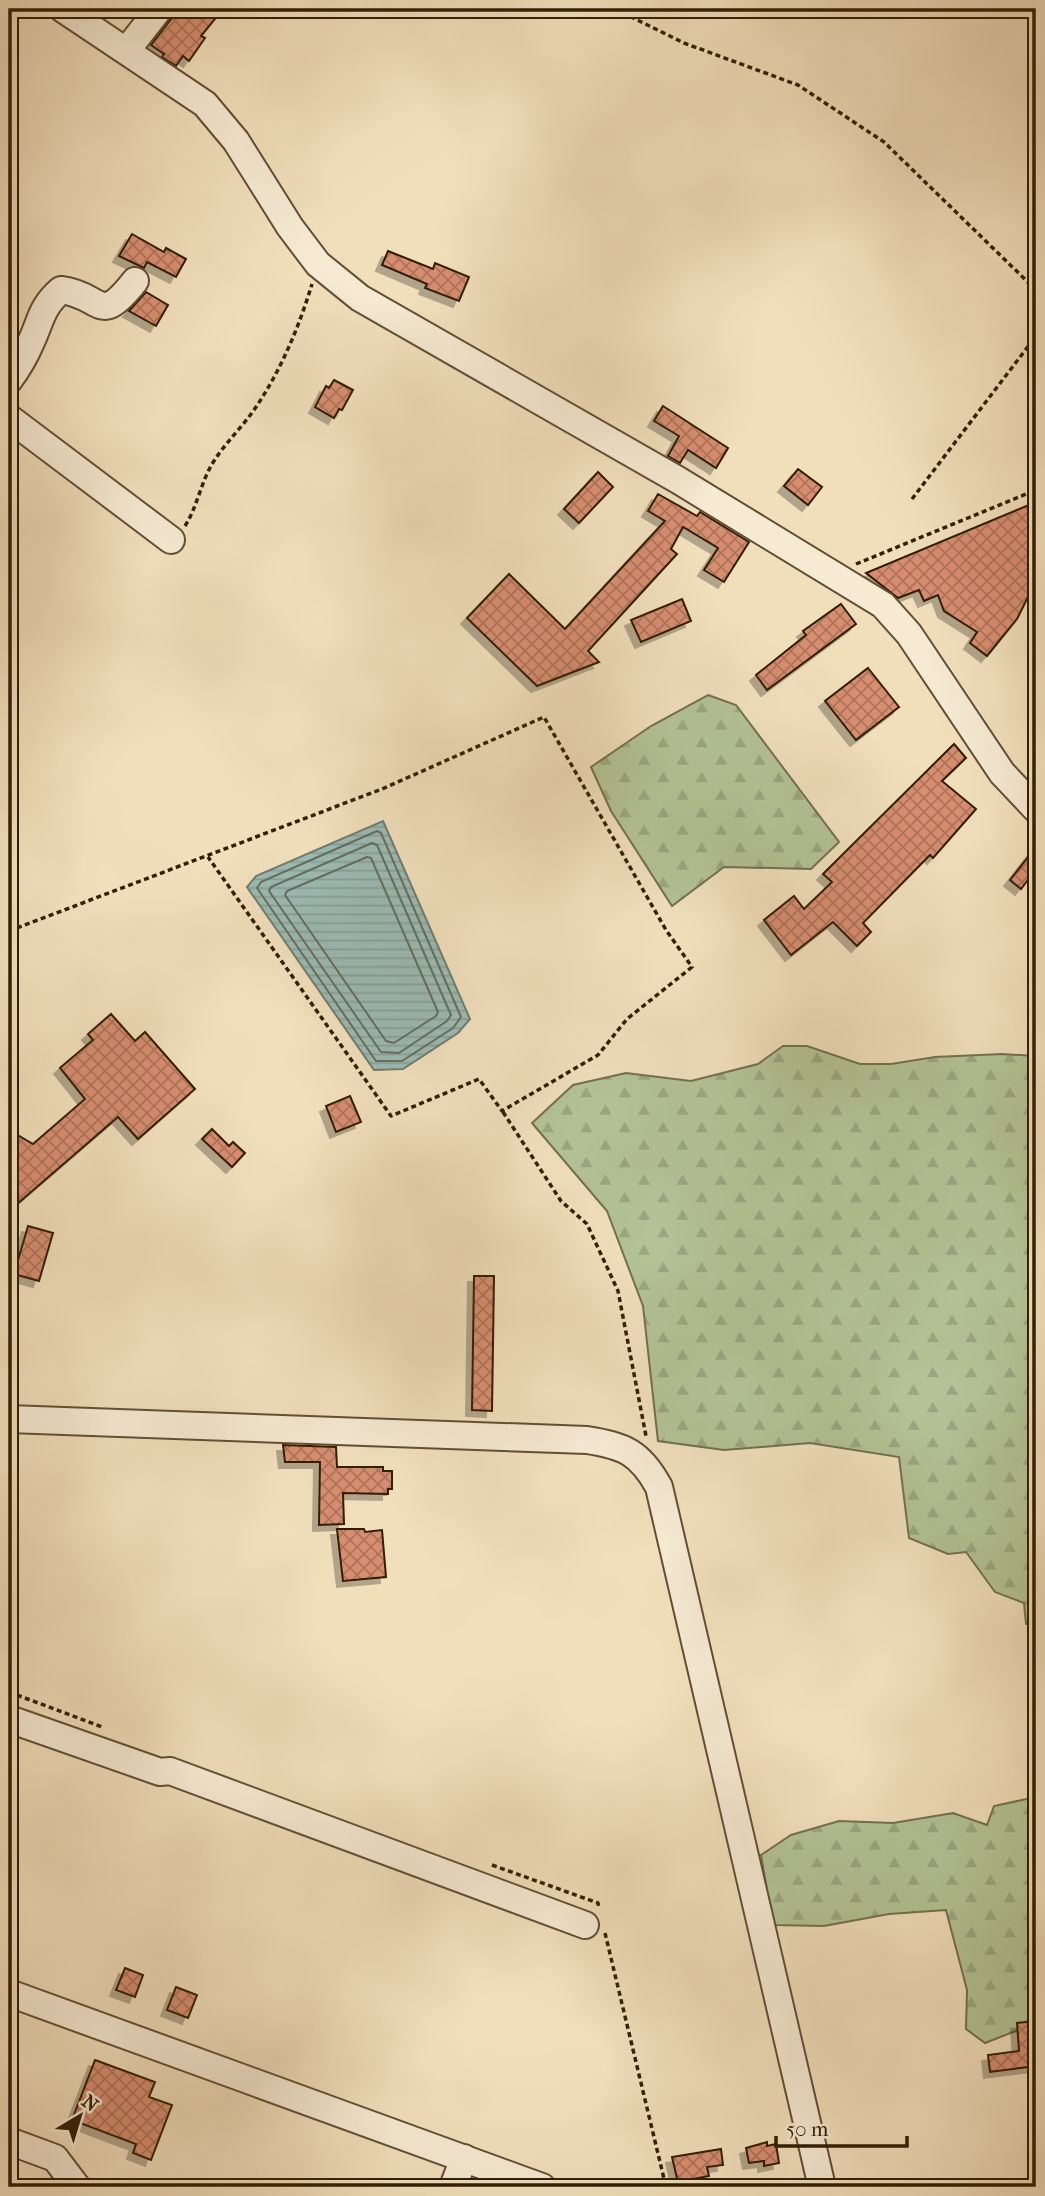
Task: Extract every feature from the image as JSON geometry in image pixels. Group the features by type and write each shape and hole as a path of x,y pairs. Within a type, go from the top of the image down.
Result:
{"street":[{"path":"63,9 205,104 236,141 290,227 318,264 360,298 678,481 883,605 909,634 1002,774 1036,809"},
{"path":"127,50 159,9"},
{"path":"9,380 32,341 49,300 61,290 72,292 102,307 111,306 135,281"},
{"path":"9,418 171,540"},
{"path":"9,1419 587,1440 626,1449 639,1458 659,1487 822,2187"},
{"path":"9,1719 160,1772 170,1771 585,1925"},
{"path":"9,1993 542,2187"},
{"path":"9,2141 55,2158 76,2187"},
{"path":"453,2187 464,2158"}],"path":[{"path":"615,9 684,43 798,85 884,142 1036,290"},
{"path":"171,540 180,535 188,521 199,489 215,458 256,408 282,361 302,315 318,264"},
{"path":"912,499 1036,336"},
{"path":"831,574 1036,490"},
{"path":"9,931 382,789 544,717 666,930 692,967 626,1019 598,1055 502,1111"},
{"path":"208,857 391,1116 479,1079 561,1201 587,1224 618,1291 646,1436 639,1458"}],"green space":[{"path":"708,695 736,705 839,842 811,869 724,867 672,906 611,811 591,767 651,726"},
{"path":"783,1046 807,1046 860,1064 891,1064 935,1057 1002,1054 1036,1056 1036,1231 1028,1249 1036,1257 1036,1623 1026,1624 1024,1603 995,1592 966,1552 948,1554 909,1538 899,1457 810,1443 724,1450 658,1441 643,1306 607,1211 532,1123 573,1085 626,1073 691,1081 758,1064"},
{"path":"1036,1797 1036,2023 985,2043 966,2029 967,1990 946,1910 889,1914 824,1926 773,1925 761,1855 791,1835 839,1821 893,1823 953,1813 987,1825 994,1806"}],"water":[{"path":"383,821 470,1019 458,1033 403,1069 374,1070 247,887 256,876"}],"building":[{"path":"174,9 223,9 201,36 205,38 189,61 183,56 176,66 162,57 164,54 151,45 171,19"},
{"path":"132,234 164,252 166,248 186,259 176,277 147,262 144,268 119,256"},
{"path":"388,251 433,269 435,263 469,277 459,301 425,288 427,284 382,265"},
{"path":"146,292 168,305 156,326 129,311"},
{"path":"334,380 353,390 342,410 339,409 334,418 315,407 326,386 329,388"},
{"path":"663,406 728,448 716,468 688,450 680,463 668,456 679,436 654,421"},
{"path":"798,469 822,487 808,505 784,486"},
{"path":"598,472 613,487 579,523 564,509"},
{"path":"658,494 697,516 700,512 749,542 724,582 704,570 718,548 683,527 671,549 677,554 588,651 599,662 537,686 467,618 509,574 565,629 665,521 648,511"},
{"path":"1036,502 1036,581 1017,619 987,656 970,643 977,632 944,611 938,595 924,601 919,590 898,598 866,573"},
{"path":"682,599 691,621 641,642 631,620"},
{"path":"841,604 856,624 767,690 756,675 806,635 803,631"},
{"path":"868,668 899,707 856,740 825,701"},
{"path":"954,744 966,758 942,781 976,809 933,858 930,855 863,923 871,932 857,946 833,922 791,955 764,920 794,896 804,909 832,882 823,874"},
{"path":"1036,847 1036,869 1021,889 1010,880"},
{"path":"111,1014 135,1041 145,1032 195,1089 138,1139 118,1117 9,1211 9,1130 33,1144 85,1099 60,1068 93,1040 88,1034"},
{"path":"350,1096 361,1122 336,1132 326,1106"},
{"path":"212,1129 229,1146 233,1142 245,1153 232,1167 202,1139"},
{"path":"28,1226 53,1233 39,1281 14,1274"},
{"path":"474,1276 494,1276 492,1411 472,1410"},
{"path":"283,1445 336,1447 337,1467 383,1467 383,1471 392,1471 392,1489 388,1489 388,1494 343,1493 344,1524 319,1525 320,1462 285,1462"},
{"path":"337,1529 364,1529 365,1532 382,1530 386,1577 343,1581"},
{"path":"125,1968 143,1975 135,1997 116,1990"},
{"path":"176,1987 197,1995 188,2018 167,2010"},
{"path":"1036,2021 1036,2066 990,2072 988,2055 1019,2051 1017,2023"},
{"path":"95,2060 155,2082 149,2097 172,2105 151,2160 133,2153 136,2144 72,2120"},
{"path":"767,2142 767,2146 776,2144 779,2163 764,2166 764,2161 749,2163 746,2148"},
{"path":"721,2149 723,2165 707,2167 709,2176 693,2179 695,2187 679,2187 672,2157"}]}
